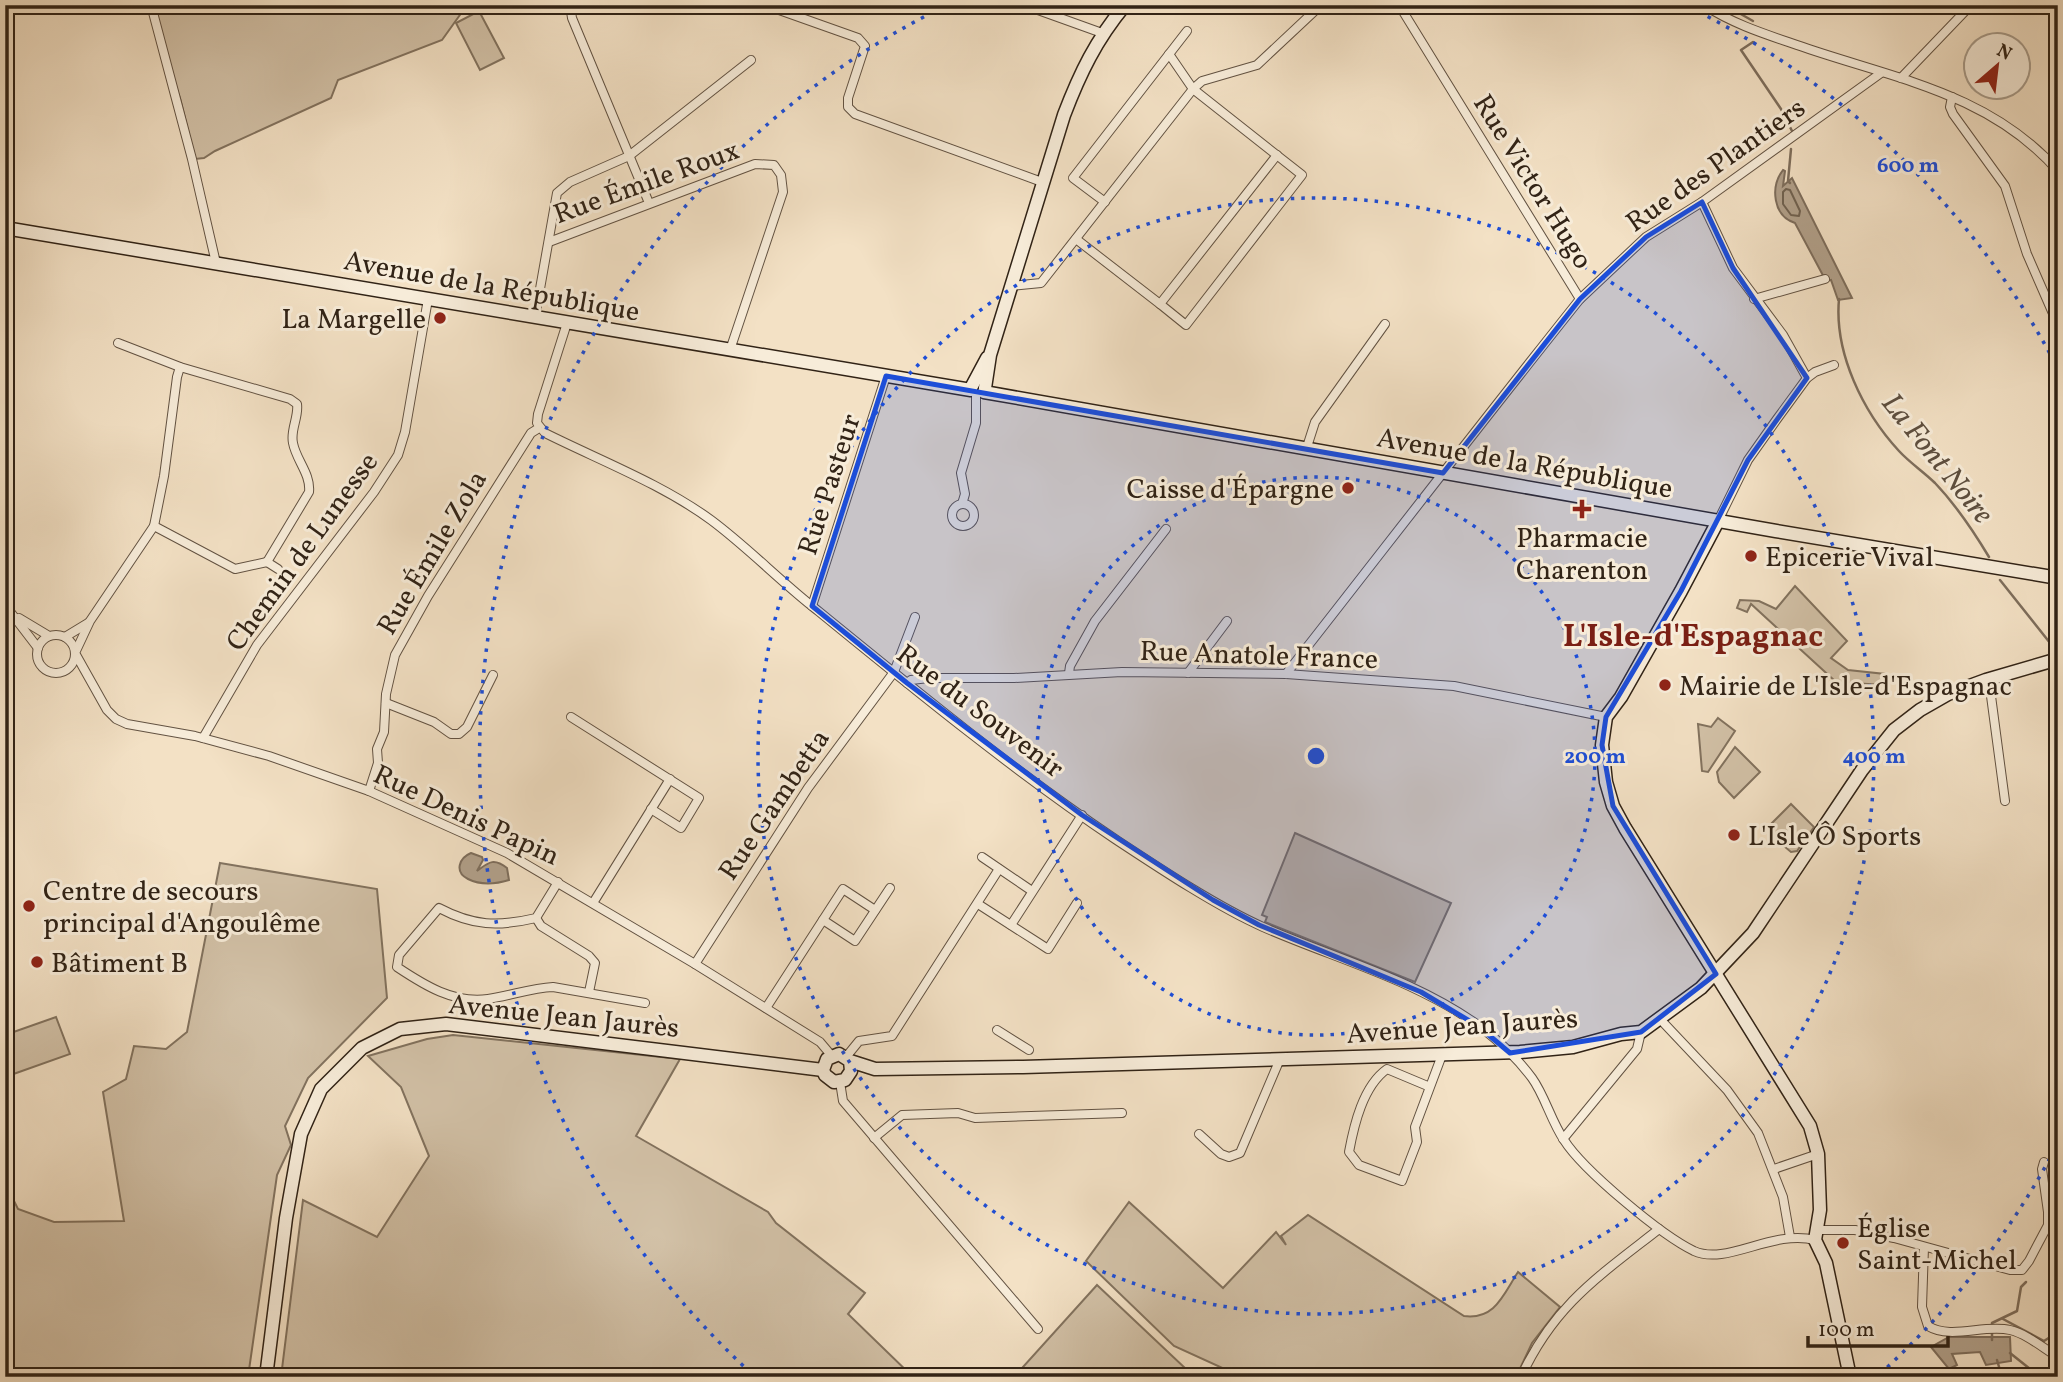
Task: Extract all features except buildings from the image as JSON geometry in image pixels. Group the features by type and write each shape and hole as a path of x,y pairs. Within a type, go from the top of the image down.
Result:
{"main road":[{"path":"977,390 1042,181 1077,80 1102,33 1125,5"},
{"name":"Avenue de la République","path":"5,228 977,390 1306,450 2058,578"},
{"path":"1718,521 1617,704 1606,717 1602,745 1603,764 1613,806 1625,828 1810,1126 1818,1154 1820,1210 1817,1235 1826,1263 1850,1377"},
{"name":"Avenue Jean Jaurès","path":"844,1079 875,1069 1510,1053 1573,1047 1621,1034 1641,1032 1701,988 1753,933 1862,770 1886,739 1907,719 1938,698 1986,680 2058,659"},
{"name":"Avenue Jean Jaurès","path":"266,1377 286,1218 300,1134 321,1089 362,1048 400,1029 446,1024 823,1070"},
{"path":"839,1054 848,1059 851,1071 844,1079 829,1079 823,1070 831,1055 839,1054"},
{"name":"Avenue Jean Jaurès","path":"848,1059 875,1069"}],"street":[{"path":"151,5 216,263"},
{"path":"570,5 572,18 649,203"},
{"path":"765,5 858,38 864,46 848,98 848,107 855,114 1042,181"},
{"path":"1024,5 1102,33"},
{"path":"1011,286 1041,283 1193,89 1202,81 1257,65 1321,5"},
{"name":"Rue Victor Hugo","path":"1286,674 1580,299 1399,5"},
{"path":"1704,5 1720,16 1758,32 1900,78 1989,113 2024,138 2058,171"},
{"path":"1900,78 1971,5"},
{"path":"1105,202 1073,178 1186,31"},
{"path":"1076,239 1186,325 1302,175 1193,89 1169,54"},
{"path":"535,317 557,193 570,182 629,156 751,60"},
{"name":"Rue des Plantiers","path":"1580,299 1646,237 1702,202 1881,73"},
{"path":"1952,97 1950,107 1953,114 2005,186 2027,254 2058,325"},
{"path":"1160,304 1277,155"},
{"name":"Rue Émile Roux","path":"549,242 755,164 774,166 781,175 783,192 730,350"},
{"path":"1702,202 1733,268 1783,335 1807,378"},
{"path":"1754,299 1825,279"},
{"name":"Chemin de Lunesse","path":"203,738 257,645 374,492 398,455 405,432 428,299"},
{"path":"539,428 538,414 567,323"},
{"path":"1306,450 1315,422 1385,324"},
{"path":"118,343 180,367 290,399 297,404 298,412 292,439 310,483 309,492 267,562"},
{"path":"1718,521 1748,460 1807,378 1834,365"},
{"path":"5,605 38,648 38,660 45,669 57,673 68,668 90,621 154,526 180,367"},
{"name":"Rue Pasteur","path":"812,606 886,376"},
{"path":"962,504 965,494 961,473 976,423 977,390"},
{"name":"Rue du Souvenir","path":"539,428 682,501 739,542 907,683 1082,815 1179,878 1259,925 1382,974 1456,1010 1510,1053 1533,1079 1563,1139 1576,1156 1659,1229 1696,1252 1707,1255 1724,1254 1790,1237"},
{"name":"Rue Émile Zola","path":"369,791 378,763 377,749 384,732 386,703 395,655 531,433 539,428"},
{"path":"154,526 235,569 267,562 278,569"},
{"path":"1069,673 1070,666 1095,621 1166,529"},
{"path":"12,614 49,636 65,637 90,621"},
{"name":"Rue Gambetta","path":"695,964 808,788 894,672 915,617"},
{"path":"1188,673 1227,621"},
{"path":"38,648 49,636"},
{"path":"65,637 72,644 75,653"},
{"name":"Rue Denis Papin","path":"75,653 107,710 116,719 127,724 203,738 269,756 369,791 507,853 766,1008 820,1042 831,1055"},
{"path":"68,668 87,673"},
{"name":"Rue Anatole France","path":"907,683 929,678 1014,678 1069,673 1286,674 1454,686 1606,717"},
{"path":"386,703 434,722 451,734 459,734 467,727 493,676"},
{"path":"1986,680 1991,696 2005,801"},
{"path":"571,717 699,798 681,828 651,809"},
{"path":"593,903 670,779"},
{"path":"1011,925 1082,815"},
{"path":"982,858 1032,891"},
{"path":"848,1059 859,1041 892,1036 999,869"},
{"path":"558,882 536,918 509,924 484,924 454,916 439,908 399,955 397,967 430,988 447,995 487,1000 553,987 645,1003"},
{"path":"823,920 855,941 890,888"},
{"path":"766,1008 843,890 875,910"},
{"path":"978,904 1048,949 1077,903"},
{"path":"536,918 541,926 589,956 594,963 589,992"},
{"path":"1659,1018 1742,1108 1758,1133 1783,1197 1790,1237 1864,1232 1935,1248 2015,1271 2026,1267 2048,1225 2042,1170 2044,1162"},
{"path":"997,1030 1029,1050"},
{"path":"1563,1139 1637,1049 1641,1032"},
{"path":"1430,1087 1387,1069 1380,1074 1356,1116 1349,1152 1359,1166 1402,1181 1417,1142 1415,1127 1430,1087 1442,1055"},
{"path":"1199,1134 1221,1154 1229,1157 1240,1153 1280,1059"},
{"path":"844,1079 843,1101 1038,1329"},
{"path":"874,1138 902,1115 958,1112 975,1118 989,1118 1122,1114"},
{"path":"1774,1170 1818,1154"},
{"path":"1521,1377 1538,1343 1562,1309 1659,1229"},
{"path":"1924,1247 1922,1307 1928,1326 1948,1331 2008,1329 2058,1357"}],"highlighted area":[{"path":"1702,202 1733,268 1807,378 1748,460 1681,591 1606,717 1602,745 1613,806 1716,974 1641,1032 1510,1053 1478,1026 1421,992 1259,925 1213,900 1082,815 907,683 812,606 886,376 1443,473 1580,299 1646,237"}],"shaded area":[{"path":"151,5 467,5 442,40 338,80 331,98 204,158 195,159 180,98 165,57"},
{"path":"479,11 504,58 480,70 456,23"},
{"path":"1795,586 1847,641 1831,658 1848,670 1885,674 1884,685 1836,682 1751,604 1747,612 1737,608 1740,600 1759,601 1776,609"},
{"path":"1718,718 1735,731 1708,772 1702,771 1698,724 1711,727"},
{"path":"1735,747 1760,772 1734,798 1719,782 1717,772"},
{"path":"1791,804 1814,827 1797,851 1791,852 1765,830"},
{"path":"1295,833 1451,903 1415,982 1265,922 1267,917 1262,915"},
{"path":"220,863 377,889 387,998 308,1078 285,1126 291,1145 277,1175 248,1377 5,1377 5,1183 18,1209 54,1222 124,1221 103,1092 126,1079 134,1046 166,1049 187,1032"},
{"path":"56,1017 70,1054 5,1077 5,1035"},
{"path":"453,1035 680,1059 636,1136 768,1212 776,1223 865,1293 848,1314 913,1377 281,1377 303,1200 377,1237 429,1156 401,1087 368,1056 427,1039"},
{"path":"1129,1202 1223,1288 1276,1232 1286,1245 1281,1236 1308,1215 1464,1316 1475,1316 1491,1310 1518,1272 1560,1307 1532,1343 1516,1377 1242,1377 1174,1346 1086,1261"},
{"path":"1097,1285 1186,1369 1178,1377 1014,1377"}],"water":[{"path":"1783,170 1783,186 1792,178 1852,298 1838,300 1831,280 1826,281 1795,223 1778,208 1776,184"},
{"path":"471,853 483,860 477,871 488,864 498,863 507,868 509,880 483,883 464,876 460,865"},
{"path":"1949,1337 2010,1337 2011,1361 1986,1365 1980,1352 1952,1354 1957,1365 1949,1369 1931,1347"}],"waterway":[{"name":"La Font Noire","path":"1725,5 1753,21"},
{"name":"La Font Noire","path":"1753,42 1741,50 1781,109 1792,131"},
{"name":"La Font Noire","path":"1790,183 1791,149"},
{"name":"La Font Noire","path":"1839,299 1841,340 1846,361 1863,400 1899,451 1950,500 1989,557"},
{"name":"La Font Noire","path":"2000,580 2058,653"},
{"name":"La Font Noire","path":"2058,1160 2055,1166 2058,1203"},
{"name":"La Font Noire","path":"1992,1340 1992,1323 2017,1311 2021,1287 2026,1282"},
{"name":"La Font Noire","path":"2003,1319 2044,1341 2058,1332"},
{"name":"La Font Noire","path":"2010,1353 2040,1377"},
{"name":"La Font Noire","path":"1997,1360 2002,1377"}],"place":[{"name":"La Margelle","path":"440,318"},
{"name":"Caisse d'Épargne","path":"1348,488"},
{"name":"Pharmacie Charenton","path":"1582,509"},
{"name":"Epicerie Vival","path":"1751,556"},
{"name":"Mairie de L'Isle-d'Espagnac","path":"1665,685"},
{"name":"L'Isle Ô Sports","path":"1734,835"},
{"name":"Centre de secours principal d'Angoulême","path":"29,906"},
{"name":"Bâtiment B","path":"37,962"},
{"name":"Église Saint-Michel","path":"1843,1243"}],"district":[{"name":"L'Isle-d'Espagnac","path":"1693,635"}]}
